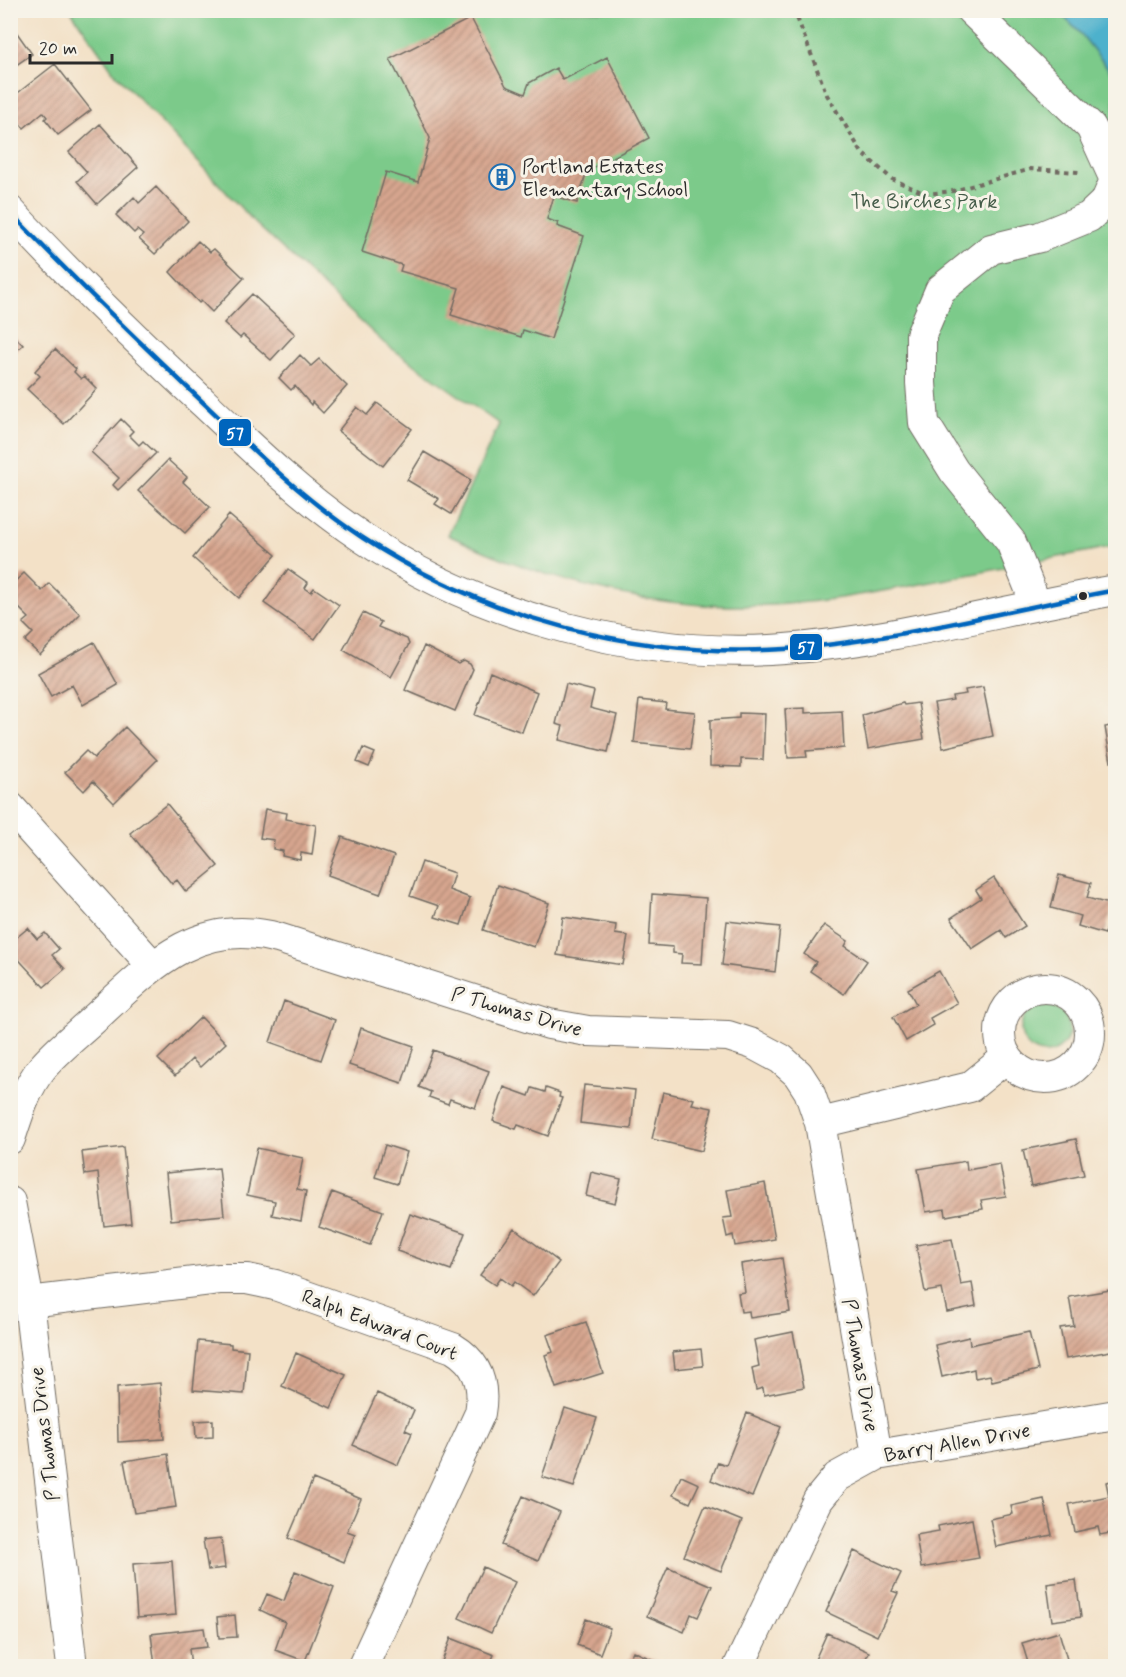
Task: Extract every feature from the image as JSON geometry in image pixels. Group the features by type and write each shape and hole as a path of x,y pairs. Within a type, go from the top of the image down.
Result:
{"street":[{"path":"971,10 1090,128 1115,180 1106,201 1089,217 1040,237 991,249 940,290 921,335 924,423 954,471 1011,542 1035,604"},
{"path":"10,211 110,316 288,482 363,538 393,556 431,576 518,614 610,638 718,651 784,649 860,640 1116,590"},
{"path":"10,807 152,965"},
{"name":"P Thomas Drive","path":"10,1139 19,1109 42,1068 152,965 193,944 215,936 253,931 549,1024 588,1031 728,1036 753,1044 781,1059 798,1074 809,1090 820,1123 877,1455"},
{"path":"820,1123 970,1087 1007,1057"},
{"name":"P Thomas Drive","path":"10,1202 29,1302 72,1666"},
{"name":"Ralph Edward Court","path":"29,1302 219,1279 247,1279 275,1285 453,1348 468,1358 481,1383 480,1413 363,1666"},
{"name":"Barry Allen Drive","path":"739,1666 818,1500 837,1477 877,1455 1116,1415"}],"path":[{"path":"794,10 827,95 862,153 892,179 926,194 953,191 1031,169 1095,173 1115,180"}],"green space":[{"name":"The Birches Park","path":"71,11 1058,11 1082,35 1115,77 1115,546 860,595 809,602 731,606 657,600 585,586 516,564 448,535 499,424 384,343 255,223 113,71"},
{"path":"1040,1005 1050,1005 1065,1015 1069,1029 1068,1038 1059,1049 1050,1053 1040,1053 1025,1043 1021,1034 1021,1024 1031,1009"}],"water":[{"path":"1058,11 1115,11 1115,77 1082,35"}],"building":[{"name":"Portland Estates Elementary School","path":"471,18 506,86 525,94 529,83 556,68 563,80 607,57 649,138 587,171 577,203 554,196 547,219 558,223 557,226 584,236 551,339 523,330 521,337 451,315 459,288 400,271 402,265 362,252 386,172 418,182 430,138 390,59"},
{"path":"10,23 32,54 12,68 15,72 10,75"},
{"path":"55,64 91,110 58,135 45,119 47,117 43,112 24,128 10,114 10,99"},
{"path":"100,124 138,167 97,204 77,181 87,172 69,152"},
{"path":"156,187 188,221 155,254 139,239 143,235 137,230 134,233 116,215 134,197 139,203"},
{"path":"198,241 210,252 214,249 244,278 212,312 201,301 199,303 170,272"},
{"path":"252,294 295,334 271,360 243,335 240,338 224,323"},
{"path":"10,332 23,345 10,356"},
{"path":"55,349 76,369 74,372 81,379 84,376 97,389 64,424 27,389 40,376 35,371"},
{"path":"300,355 311,366 319,359 347,386 323,413 312,402 311,405 295,386 291,390 279,378"},
{"path":"377,403 412,429 383,466 338,431 357,407 367,415"},
{"path":"121,419 133,431 129,435 139,445 143,441 156,453 118,490 113,485 119,478 91,452"},
{"path":"424,452 471,480 451,514 435,504 439,499 407,480"},
{"path":"168,460 187,477 183,482 210,507 185,533 138,491"},
{"path":"229,515 276,555 239,598 193,558"},
{"path":"288,569 308,583 305,588 311,592 314,588 339,605 315,639 264,603"},
{"path":"24,573 42,591 49,583 80,614 40,655 25,641 33,633 23,623 29,618 10,599 10,586"},
{"path":"363,613 381,622 378,627 407,639 409,644 391,677 343,650"},
{"path":"94,642 118,685 83,705 72,685 51,697 38,673"},
{"path":"424,646 458,664 464,661 473,669 455,711 405,690"},
{"path":"490,672 537,692 522,732 475,715"},
{"path":"566,684 594,691 590,708 617,715 608,752 559,740 563,726 556,724"},
{"path":"983,687 993,736 943,748 934,703 953,700 952,696 966,694 965,690"},
{"path":"639,700 666,703 665,709 695,712 690,749 634,743"},
{"path":"903,703 904,705 918,703 924,739 868,749 862,715"},
{"path":"805,708 805,713 842,711 844,748 806,751 807,757 788,758 785,709"},
{"path":"739,713 765,714 763,760 741,759 741,767 710,766 710,720 739,718"},
{"path":"1116,725 1116,761 1111,762 1105,727"},
{"path":"125,727 157,760 114,803 93,781 84,791 65,772 86,751 94,758"},
{"path":"363,748 375,753 369,767 357,762"},
{"path":"167,804 218,866 186,892 177,880 172,884 130,833"},
{"path":"265,809 287,813 286,819 316,825 312,855 301,853 300,860 282,856 283,851 273,849 274,840 260,838"},
{"path":"342,837 394,856 380,894 328,875"},
{"path":"422,862 454,873 449,890 470,898 461,925 435,917 439,906 410,896"},
{"path":"1059,875 1091,883 1087,898 1113,905 1105,934 1078,926 1081,916 1051,908"},
{"path":"994,878 1025,926 1006,938 1001,930 972,949 951,918 981,898 976,890"},
{"path":"498,885 549,903 534,947 483,930"},
{"path":"652,894 706,898 702,964 681,963 682,954 673,953 673,947 649,945"},
{"path":"563,917 616,925 615,934 628,936 623,965 557,955"},
{"path":"727,921 780,927 775,972 722,965"},
{"path":"824,925 848,941 845,946 867,961 844,994 810,971 816,962 804,954"},
{"path":"28,928 37,939 45,933 59,949 52,955 65,969 44,987 10,950 10,943"},
{"path":"939,971 957,1003 930,1018 933,1025 906,1041 893,1017 916,1004 908,989"},
{"path":"284,1001 335,1020 321,1060 270,1042"},
{"path":"201,1017 226,1043 200,1067 192,1059 175,1076 158,1059"},
{"path":"361,1028 414,1046 402,1083 349,1065"},
{"path":"433,1050 489,1071 475,1108 450,1099 448,1104 429,1097 431,1092 419,1087"},
{"path":"584,1085 635,1090 631,1129 580,1123"},
{"path":"504,1087 529,1096 532,1088 545,1092 546,1088 560,1093 559,1097 562,1098 548,1136 518,1125 516,1129 493,1121"},
{"path":"663,1092 694,1099 692,1104 712,1108 702,1151 652,1139"},
{"path":"1076,1139 1084,1175 1031,1186 1023,1150"},
{"path":"385,1145 407,1152 397,1184 375,1177"},
{"path":"123,1147 131,1223 104,1226 98,1173 85,1175 82,1152"},
{"path":"257,1148 303,1158 297,1189 306,1191 301,1221 272,1215 275,1201 247,1195"},
{"path":"966,1161 967,1170 1000,1164 1006,1196 981,1200 983,1209 946,1216 945,1209 926,1212 918,1169"},
{"path":"219,1168 224,1215 171,1220 166,1173"},
{"path":"591,1172 621,1179 615,1203 586,1196"},
{"path":"765,1183 775,1239 735,1246 733,1235 727,1237 723,1218 732,1217 727,1190"},
{"path":"332,1192 383,1211 370,1245 319,1227"},
{"path":"410,1214 465,1233 451,1270 397,1251"},
{"path":"514,1228 559,1262 533,1296 514,1282 511,1286 500,1278 495,1285 480,1275"},
{"path":"952,1239 961,1285 972,1283 976,1306 947,1312 942,1289 925,1292 916,1245"},
{"path":"782,1258 790,1312 750,1318 749,1311 741,1312 738,1293 745,1292 741,1264"},
{"path":"1116,1289 1116,1350 1066,1359 1060,1328 1074,1326 1069,1297"},
{"path":"586,1322 603,1373 556,1388 545,1355 553,1352 547,1335"},
{"path":"793,1332 804,1387 764,1395 763,1388 756,1390 752,1368 759,1366 754,1340"},
{"path":"1029,1332 1038,1370 992,1381 990,1375 975,1378 974,1369 942,1377 935,1345 969,1337 970,1345"},
{"path":"198,1341 231,1344 231,1348 248,1350 244,1394 193,1390"},
{"path":"701,1349 703,1366 675,1369 673,1352"},
{"path":"296,1353 346,1375 331,1408 282,1386"},
{"path":"160,1383 164,1439 118,1442 117,1387"},
{"path":"377,1393 414,1410 405,1430 412,1433 398,1465 353,1445"},
{"path":"565,1408 597,1418 574,1487 542,1477"},
{"path":"747,1413 781,1427 752,1497 711,1480 718,1462 726,1465"},
{"path":"213,1420 213,1437 196,1438 195,1421"},
{"path":"168,1454 176,1507 134,1513 124,1461"},
{"path":"681,1476 699,1484 690,1503 673,1495"},
{"path":"313,1479 361,1499 347,1531 355,1534 344,1562 288,1538"},
{"path":"1116,1480 1116,1532 1100,1535 1098,1527 1075,1532 1069,1504 1109,1496 1106,1482"},
{"path":"523,1496 560,1512 538,1561 501,1545"},
{"path":"1044,1499 1052,1535 996,1547 990,1519 1013,1514 1011,1506"},
{"path":"705,1506 742,1521 721,1571 684,1556"},
{"path":"972,1519 979,1558 921,1568 916,1535 939,1531 938,1526"},
{"path":"221,1538 225,1568 208,1570 203,1540"},
{"path":"854,1551 901,1573 892,1591 898,1593 877,1636 826,1612"},
{"path":"172,1561 176,1615 137,1618 133,1564"},
{"path":"483,1567 515,1582 491,1633 459,1618"},
{"path":"668,1567 712,1586 698,1617 691,1614 684,1632 647,1616"},
{"path":"295,1571 334,1587 305,1661 275,1650 285,1622 260,1610 267,1594 284,1601"},
{"path":"1076,1580 1081,1617 1052,1621 1047,1584"},
{"path":"235,1615 237,1637 219,1638 217,1617"},
{"path":"586,1619 610,1628 600,1654 577,1645"},
{"path":"204,1628 207,1647 189,1649 191,1666 155,1666 151,1634"},
{"path":"1059,1632 1069,1666 1029,1666 1022,1643"},
{"path":"827,1633 869,1652 862,1666 819,1666 814,1662"},
{"path":"451,1638 494,1655 489,1666 445,1666 441,1664"},
{"path":"633,1651 667,1666 626,1666"}],"transit line":[{"name":"57","path":"10,212 167,368 252,449 317,505 363,538 411,566 461,591 512,611 565,628 620,640 674,647 730,650 785,649 910,632 1116,590"}],"place":[{"name":"Portland Estates Elementary School","path":"502,177"}]}
